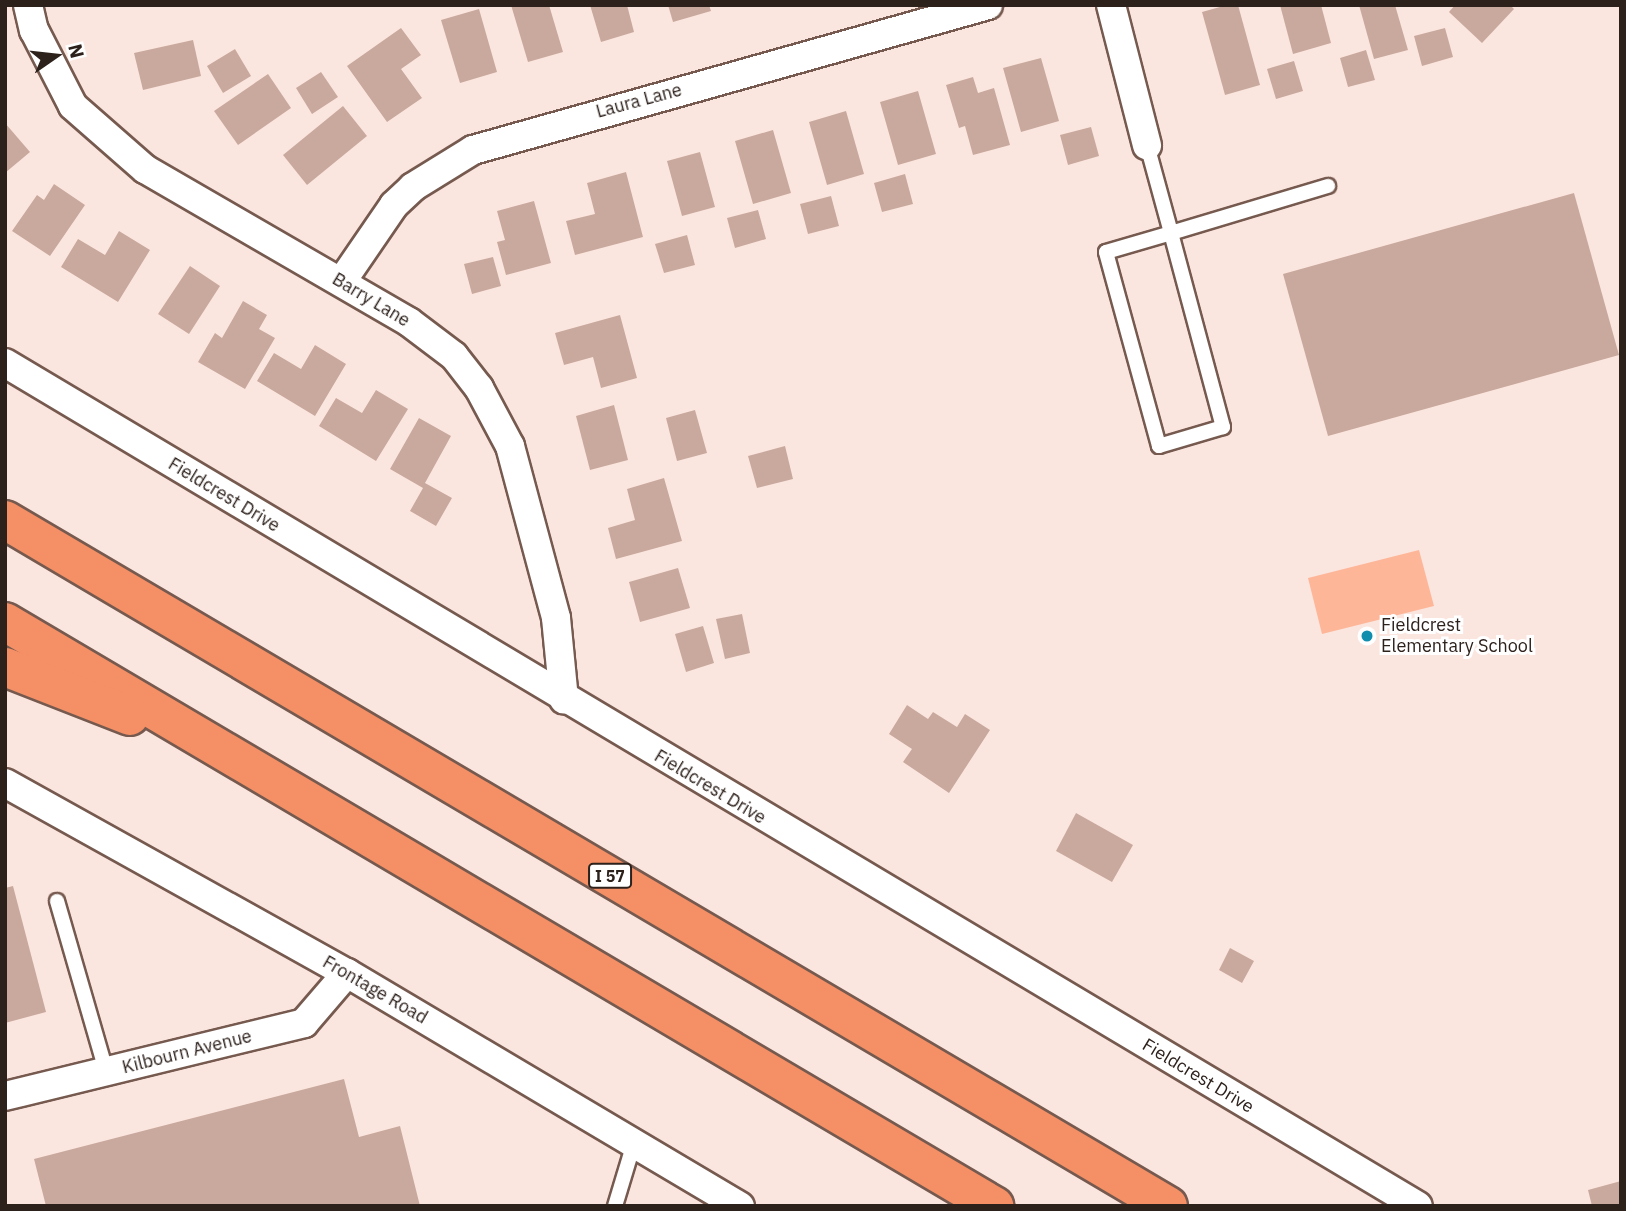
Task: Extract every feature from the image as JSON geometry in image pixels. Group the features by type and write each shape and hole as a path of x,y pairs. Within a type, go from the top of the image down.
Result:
{"highway":[{"path":"5,506 52,548"},
{"name":"I 57","path":"5,520 1168,1206"},
{"path":"5,622 995,1206"},
{"path":"5,667 225,752"}],"street":[{"name":"Barry Lane","path":"28,5 34,30 73,106 145,169 342,281 454,356 479,388 504,435 556,618 564,700"},
{"name":"Laura Lane","path":"342,281 394,205 413,187 473,150 988,5"},
{"path":"1111,5 1147,145"},
{"name":"Fieldcrest Drive","path":"5,363 564,700 1418,1206"},
{"name":"Frontage Road","path":"5,783 347,973 740,1206"},
{"name":"Kilbourn Avenue","path":"5,1096 304,1023 347,973"}],"lane":[{"path":"1147,145 1171,233 1223,427 1159,446 1105,252 1171,233 1328,186"},
{"path":"57,901 106,1071"},
{"path":"615,1206 634,1143"}],"shaded area":[{"path":"1419,550 1434,606 1322,634 1308,578"}],"building":[{"path":"511,5 549,5 563,52 528,62"},
{"path":"590,5 627,5 634,32 601,42"},
{"path":"668,5 709,5 711,11 673,22"},
{"path":"1238,5 1260,85 1225,95 1202,12"},
{"path":"1280,5 1321,5 1331,43 1293,54"},
{"path":"1359,5 1395,5 1408,50 1374,59"},
{"path":"1455,5 1510,5 1514,9 1482,43 1449,12"},
{"path":"479,9 497,72 460,83 441,20"},
{"path":"401,28 421,55 401,69 422,98 387,122 347,66"},
{"path":"1445,28 1453,57 1422,66 1414,36"},
{"path":"193,40 201,76 143,90 134,53"},
{"path":"235,49 251,76 223,93 207,66"},
{"path":"1366,50 1375,80 1348,87 1340,58"},
{"path":"1041,58 1059,121 1021,132 1003,68"},
{"path":"1294,61 1303,91 1276,99 1267,69"},
{"path":"321,72 338,97 312,114 296,88"},
{"path":"268,74 291,108 238,145 214,111"},
{"path":"973,77 978,93 994,88 1010,145 973,155 965,126 959,128 946,85"},
{"path":"918,91 936,154 898,165 880,102"},
{"path":"343,106 367,136 307,185 283,155"},
{"path":"846,111 864,174 827,185 809,122"},
{"path":"5,123 30,152 5,173"},
{"path":"1091,127 1099,156 1068,165 1060,135"},
{"path":"773,130 791,193 753,204 735,141"},
{"path":"700,152 715,207 682,216 667,161"},
{"path":"626,172 643,237 575,255 566,221 595,214 587,183"},
{"path":"905,174 913,204 882,212 874,183"},
{"path":"54,184 85,205 50,256 12,231 37,195 44,200"},
{"path":"1574,193 1619,355 1328,436 1283,274"},
{"path":"831,196 839,226 808,234 800,204"},
{"path":"534,201 551,263 506,275 497,242 505,240 497,211"},
{"path":"758,210 766,239 735,248 727,218"},
{"path":"119,231 150,250 118,302 61,267 78,239 105,255"},
{"path":"687,235 695,265 664,273 655,244"},
{"path":"493,257 501,286 472,294 464,264"},
{"path":"190,266 220,286 189,334 158,314"},
{"path":"243,301 267,315 259,329 275,338 245,389 198,362 215,333 222,338"},
{"path":"620,315 637,378 601,388 593,357 564,365 555,333"},
{"path":"315,345 346,364 315,416 257,381 274,353 301,369"},
{"path":"376,390 408,409 376,461 319,426 336,398 362,413"},
{"path":"614,405 628,460 590,470 576,416"},
{"path":"695,410 707,453 677,461 666,418"},
{"path":"419,418 451,436 425,483 452,498 436,526 410,511 423,488 390,469"},
{"path":"785,446 793,479 757,488 748,456"},
{"path":"664,478 682,541 616,559 608,528 635,520 627,489"},
{"path":"678,568 690,608 640,622 629,582"},
{"path":"742,614 750,653 725,659 716,619"},
{"path":"703,626 714,663 686,672 675,634"},
{"path":"907,705 928,719 933,712 957,727 965,714 990,730 949,793 903,762 912,749 889,734"},
{"path":"1076,813 1133,845 1112,882 1056,851"},
{"path":"13,886 46,1012 5,1023 5,888"},
{"path":"1230,948 1254,961 1242,983 1219,970"},
{"path":"344,1079 359,1137 400,1126 420,1206 46,1206 34,1159"},
{"path":"1621,1181 1621,1206 1592,1206 1588,1190"}],"place":[{"name":"Fieldcrest Elementary School","path":"1367,636"}]}
